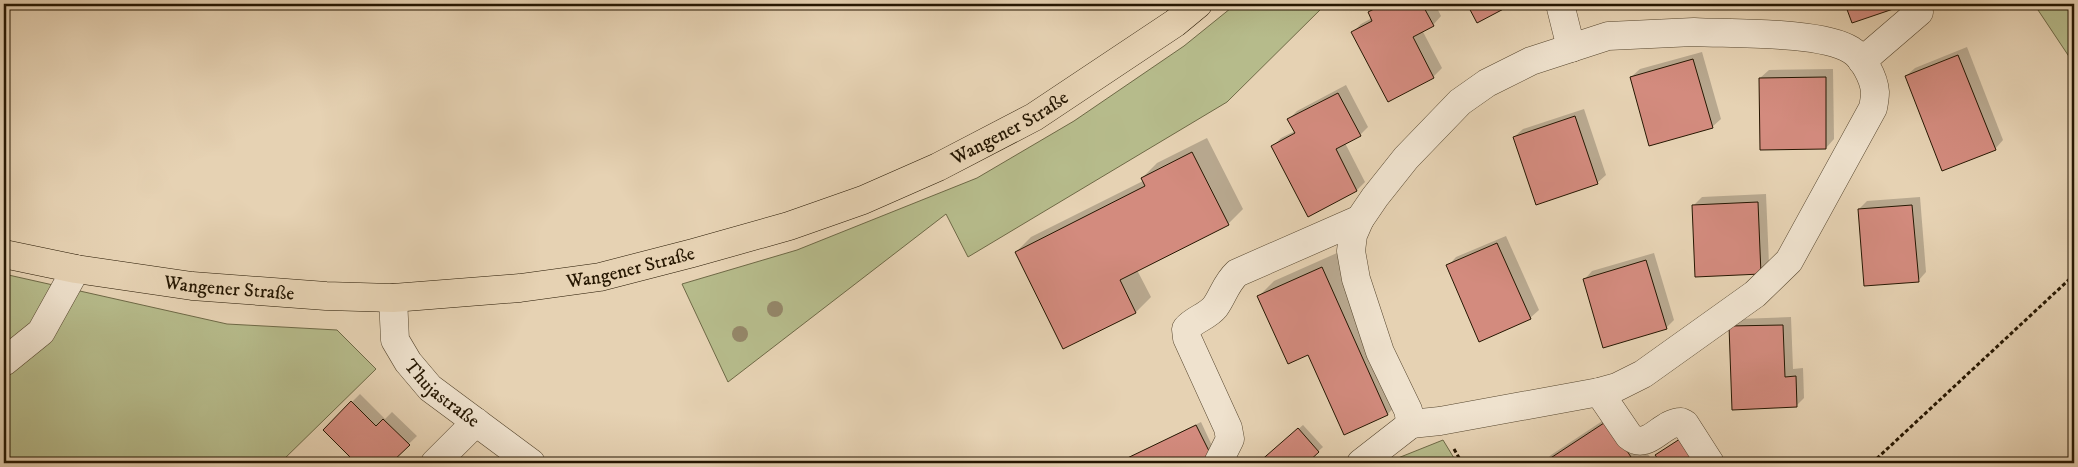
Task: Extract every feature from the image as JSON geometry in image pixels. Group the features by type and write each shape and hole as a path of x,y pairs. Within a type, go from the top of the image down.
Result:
{"main road":[{"name":"Wangener Straße","path":"4,254 76,269 192,286 326,296 393,298 520,288 600,277 789,226 863,200 938,167 1034,117 1144,44 1198,4"}],"street":[{"path":"1560,4 1571,48"},
{"path":"1862,61 1919,12"},
{"path":"1361,463 1411,424 1440,421 1599,392 1617,387 1643,374 1755,294 1789,261 1873,108 1875,92 1870,75 1862,61 1852,50 1813,38 1694,32 1608,36 1531,61 1487,83 1460,102 1406,158 1360,219 1353,235 1352,251 1356,279 1380,352 1408,410 1411,424"},
{"path":"1218,463 1230,439 1228,428 1187,338 1186,329 1192,322 1214,308 1230,279 1237,273 1360,219"},
{"path":"4,362 41,332 76,269"},
{"name":"Thujastraße","path":"393,298 395,340 400,351 430,388 531,463"},
{"path":"1599,392 1629,436 1635,441 1642,441 1670,424 1681,422 1685,424 1710,463"},
{"path":"435,463 476,422"}],"path":[{"path":"1872,463 2074,275"}],"green space":[{"path":"1236,4 1326,4 1227,102 968,257 946,214 728,382 682,284 797,250 977,178 1074,121 1184,46"},
{"path":"2034,4 2074,4 2074,64"},
{"path":"4,274 227,324 337,330 376,369 280,463 4,463"},
{"path":"1443,440 1457,463 1387,463 1388,462"}],"building":[{"path":"1384,4 1422,4 1434,26 1413,37 1434,78 1388,102 1351,32 1372,21 1368,12"},
{"path":"1467,4 1513,4 1477,23"},
{"path":"1845,4 1905,4 1905,5 1852,23"},
{"path":"1958,55 1996,150 1942,171 1905,76"},
{"path":"1693,59 1713,128 1649,146 1630,77"},
{"path":"1826,77 1826,149 1760,150 1759,78"},
{"path":"1338,93 1361,136 1336,149 1357,191 1308,217 1271,146 1295,133 1287,119"},
{"path":"1575,116 1598,184 1536,205 1513,137"},
{"path":"1192,152 1229,225 1120,280 1136,313 1063,349 1015,252 1145,186 1141,178"},
{"path":"1758,202 1761,274 1695,277 1692,205"},
{"path":"1912,205 1919,282 1864,286 1858,209"},
{"path":"1497,243 1531,319 1479,342 1446,265"},
{"path":"1646,260 1667,329 1603,348 1583,279"},
{"path":"1322,267 1388,415 1344,435 1308,355 1288,364 1257,296"},
{"path":"1783,325 1785,377 1796,376 1797,407 1732,410 1729,326"},
{"path":"351,401 376,426 383,419 410,445 391,463 356,463 323,430"},
{"path":"1607,421 1635,463 1543,463"},
{"path":"1196,425 1211,455 1194,463 1117,463"},
{"path":"1298,428 1319,452 1307,463 1258,463"},
{"path":"1683,437 1700,463 1661,463 1655,455"}]}
